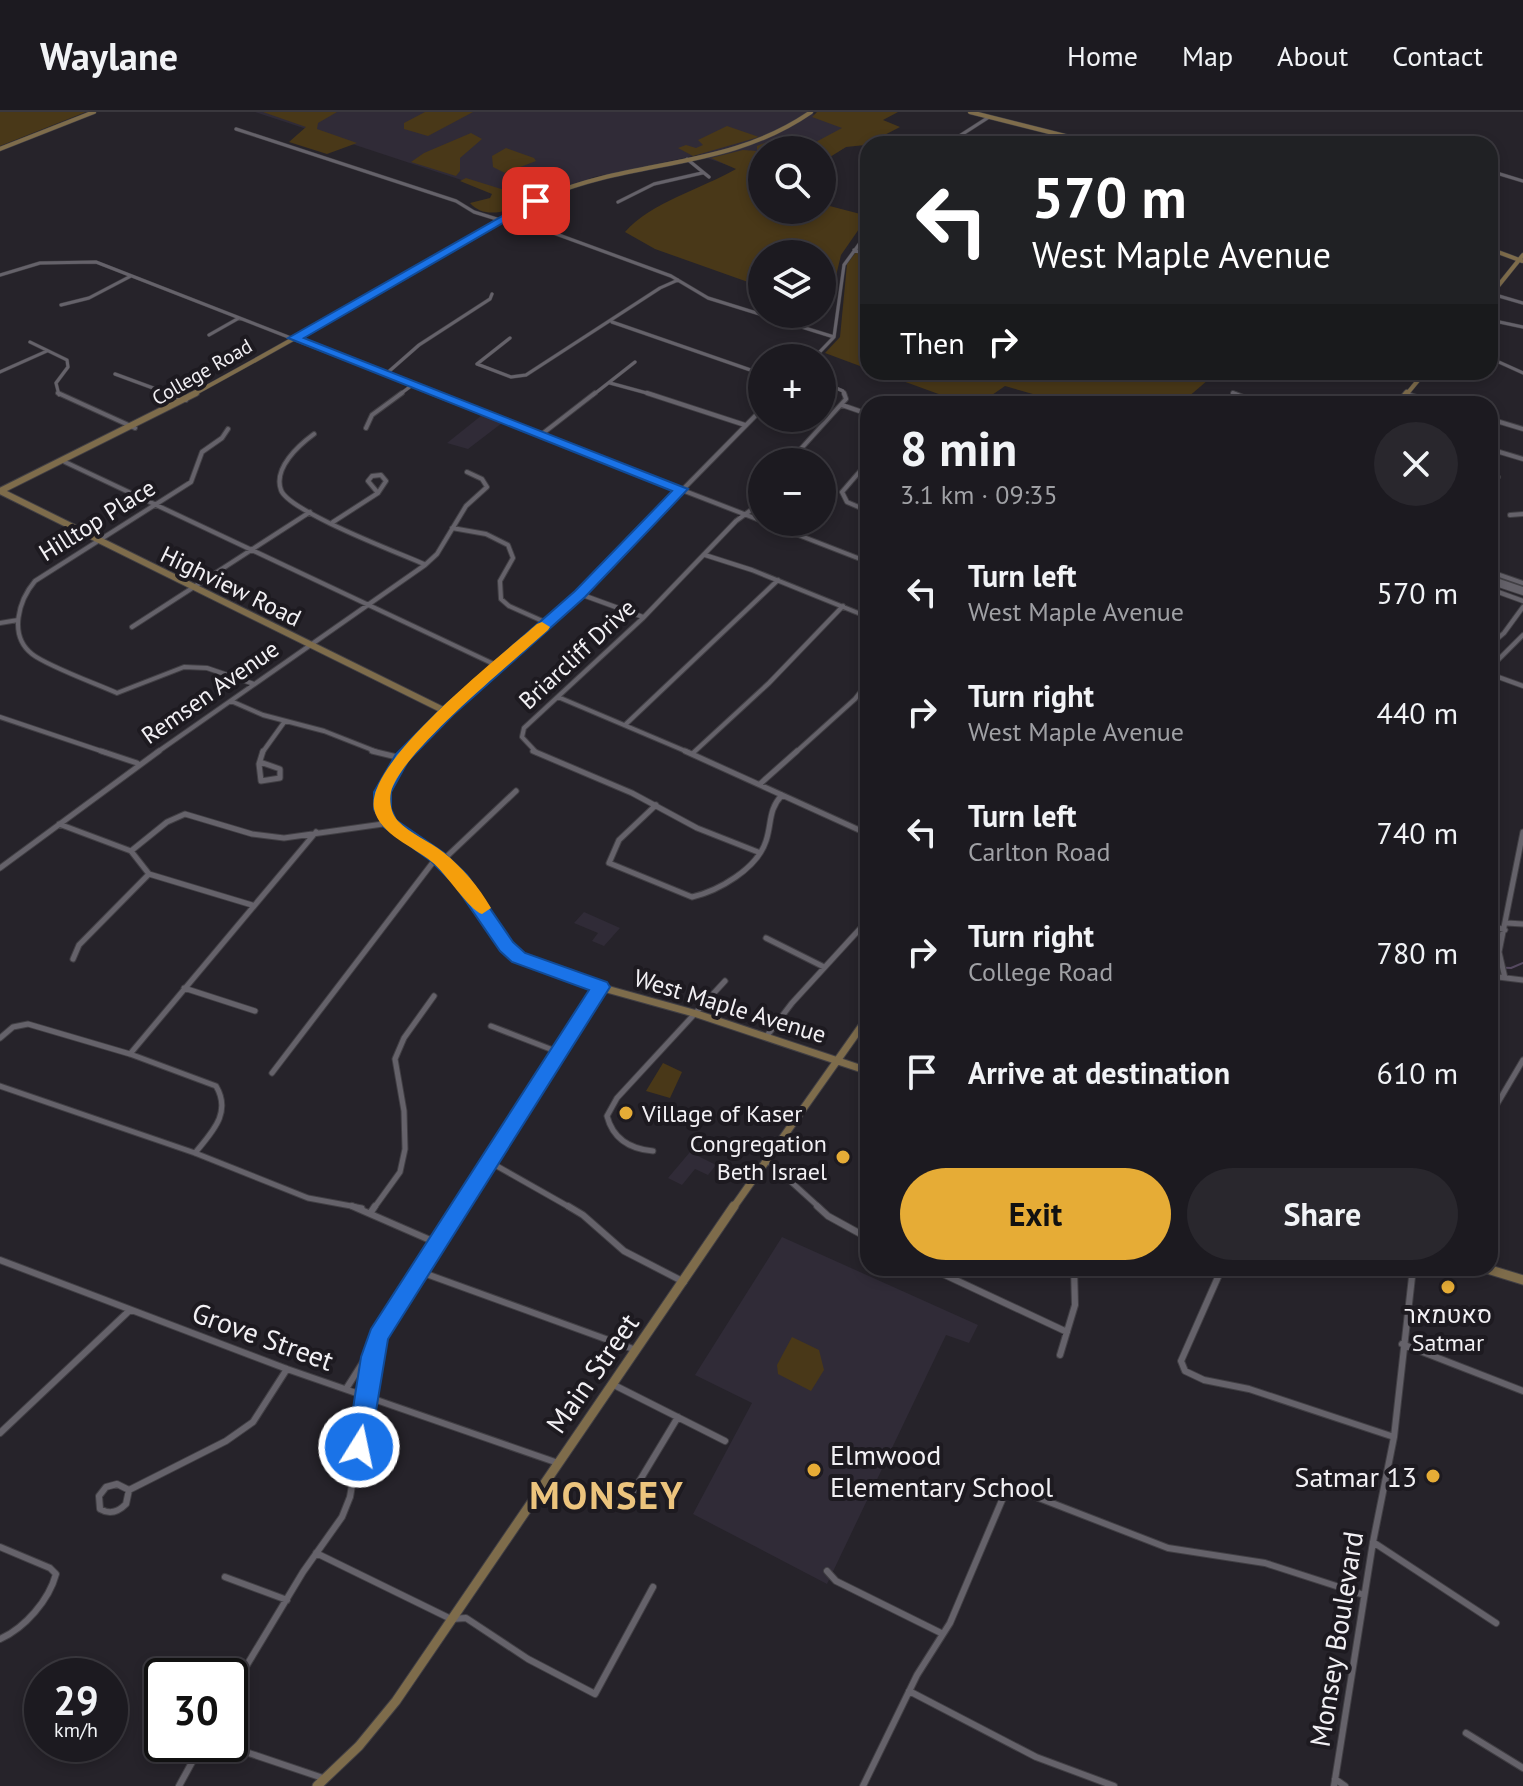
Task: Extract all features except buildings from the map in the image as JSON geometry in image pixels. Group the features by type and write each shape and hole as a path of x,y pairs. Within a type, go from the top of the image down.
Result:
{"street":[{"path":"0,149 94,112"},
{"name":"College Road","path":"0,491 135,428 187,400 507,216 577,185 762,140 787,129 811,112"},
{"path":"970,112 1065,136"},
{"path":"959,136 989,117"},
{"path":"236,129 456,201 474,212 500,220"},
{"path":"687,159 709,177"},
{"path":"618,202 654,184 702,173"},
{"path":"1498,173 1523,181"},
{"path":"507,216 679,280 708,298 834,337"},
{"path":"827,344 834,337 844,265 860,242"},
{"path":"854,250 860,252"},
{"path":"1498,252 1522,259 1498,287"},
{"path":"0,275 26,265 83,260 295,338 748,515"},
{"path":"61,305 89,298 132,276"},
{"path":"510,338 477,364 511,377 526,375 660,288 679,280"},
{"path":"386,374 419,345 492,294"},
{"path":"1498,297 1523,303"},
{"path":"209,335 240,318"},
{"path":"610,322 748,369"},
{"path":"1498,322 1523,327"},
{"path":"30,342 64,357 68,363 56,383 59,395 135,428"},
{"path":"0,372 48,350"},
{"path":"542,435 635,362"},
{"path":"1498,362 1523,373"},
{"path":"115,374 187,400"},
{"path":"1413,396 1406,394 1418,380"},
{"path":"610,383 685,403 745,425"},
{"path":"366,428 372,415 412,385"},
{"path":"802,448 846,399 845,393 836,389"},
{"path":"1233,393 1241,396"},
{"path":"842,405 860,411"},
{"path":"1498,421 1523,429"},
{"path":"131,851 167,822 185,814 284,838 390,823 383,809 382,792 401,758 447,712 580,594 748,422"},
{"name":"Hilltop Place","path":"18,620 23,593 35,581 191,482 202,452 222,438 228,429"},
{"path":"314,434 296,448 279,479 280,492 287,500 310,512 425,565"},
{"path":"1498,452 1523,459"},
{"path":"65,462 498,666"},
{"path":"860,471 842,492 847,502 860,508"},
{"name":"Remsen Avenue","path":"0,868 138,763 425,565 437,554 466,506 487,487 482,479 467,472"},
{"path":"332,523 378,493 386,481 381,475 372,476 368,481 378,493"},
{"name":"Highview Road","path":"0,491 447,712"},
{"path":"132,627 310,512"},
{"name":"Briarcliff Drive","path":"748,512 643,618 524,728 522,737 530,749 656,805 697,828 758,852"},
{"path":"1510,515 1523,514"},
{"path":"452,528 486,534 508,545 513,558 500,581 501,599 509,606 547,623"},
{"path":"802,536 860,559"},
{"path":"705,555 860,613"},
{"path":"1498,577 1523,583"},
{"path":"1498,579 1523,591"},
{"path":"626,724 778,580"},
{"path":"1498,593 1523,604 1515,620 1498,638"},
{"path":"580,594 643,618"},
{"path":"693,753 769,683 843,606"},
{"path":"0,623 18,620 23,645 32,654 104,690 117,693 133,689 184,667 196,666 254,684"},
{"path":"1515,620 1523,623"},
{"path":"1498,661 1521,642 1523,635"},
{"path":"1498,677 1523,686"},
{"path":"760,784 860,692"},
{"path":"558,697 693,753 860,830"},
{"path":"231,701 263,715 324,731 364,749 401,758"},
{"path":"0,717 138,763"},
{"path":"260,762 280,769 280,778 261,781 258,778 260,762 268,739 286,720"},
{"path":"272,1073 440,859 516,791"},
{"path":"656,805 639,819 611,852 609,863 692,897 710,893 735,875 758,852 766,842 769,811 782,795"},
{"name":"West Maple Avenue","path":"390,823 440,859 461,879 506,947 518,958 860,1068"},
{"path":"58,824 131,851 149,874 252,905"},
{"path":"130,1054 316,832"},
{"path":"1505,978 1499,952 1523,832"},
{"path":"73,959 79,945 149,874"},
{"path":"1498,926 1523,924"},
{"path":"765,1038 860,929"},
{"path":"766,938 824,967"},
{"path":"1498,977 1523,980"},
{"path":"653,1151 633,1148 616,1137 607,1116 617,1098 725,981"},
{"path":"346,1389 418,1271 601,987"},
{"path":"184,988 255,1011"},
{"path":"371,1212 400,1172 405,1149 404,1111 395,1059 404,1038 434,996"},
{"path":"0,1038 13,1027 28,1024 130,1054 216,1086 224,1097 224,1114 195,1153"},
{"path":"491,1026 558,1052"},
{"name":"Main Street","path":"320,1782 383,1718 860,1027"},
{"path":"1498,1102 1523,1060"},
{"path":"0,1086 195,1153 308,1198 371,1212 437,1243"},
{"path":"767,1160 828,1216 860,1234"},
{"path":"488,1161 583,1215 624,1251 684,1282"},
{"name":"Grove Street","path":"0,1260 287,1369 559,1464"},
{"path":"418,1271 637,1351"},
{"path":"1498,1272 1523,1280"},
{"path":"947,1276 1067,1332"},
{"path":"1060,1355 1075,1305 1074,1276"},
{"path":"1218,1276 1186,1346 1181,1361 1185,1371 1192,1377 1249,1389 1394,1437"},
{"name":"Monsey Boulevard","path":"1334,1782 1357,1656 1373,1542 1394,1437 1412,1276"},
{"path":"0,1433 130,1310"},
{"path":"248,1664 316,1553 342,1517 350,1497 378,1335"},
{"path":"1402,1344 1523,1391"},
{"path":"129,1490 226,1441 253,1422 287,1369"},
{"path":"614,1385 725,1441"},
{"path":"631,1495 678,1417"},
{"path":"122,1484 129,1490 129,1499 118,1511 103,1511 98,1505 99,1496 111,1485 122,1484"},
{"path":"863,1786 909,1691 943,1634 1008,1486 1168,1548 1265,1563 1364,1595"},
{"path":"1373,1542 1496,1623"},
{"path":"0,1547 50,1568 56,1574 52,1587 20,1628 12,1636 0,1639"},
{"path":"316,1553 451,1619 466,1618 528,1659 595,1694 653,1587"},
{"path":"827,1571 836,1581 943,1634"},
{"path":"225,1577 287,1600"},
{"path":"909,1691 1036,1757 1114,1786"},
{"path":"1466,1733 1523,1768"},
{"path":"248,1754 320,1782"},
{"path":"179,1786 192,1762"},
{"path":"1334,1782 1345,1786"}],"shaded area":[{"path":"0,112 86,112 0,146"},
{"path":"255,112 807,112 870,133 860,136 836,153 836,136 748,136 748,172 698,155 594,177 528,202"},
{"path":"263,112 337,112 318,123 317,129 357,143 327,154 289,142 306,127"},
{"path":"425,112 473,112 428,136 404,129 404,123"},
{"path":"817,112 898,112 883,120 900,127 882,136 860,136 860,146 846,147 836,153 836,136 827,136 842,128 812,117"},
{"path":"727,126 756,136 748,136 748,140 693,156 678,148 703,145 698,140"},
{"path":"471,133 482,139 460,158 460,171 456,176 411,162 424,153"},
{"path":"506,148 536,161 505,173 493,167 492,156"},
{"path":"748,150 748,224 836,224 836,208 860,214 860,228 841,255 836,276 836,240 748,240 748,282 655,249 625,232 662,204 736,169 711,158"},
{"path":"466,178 529,200 507,210 483,212 470,203 490,198 492,194 460,181"},
{"path":"860,247 860,366 836,357 836,344 833,344 840,337 847,264"},
{"path":"900,380 1208,380 1189,396 1040,396 1005,386 991,396 944,396"},
{"path":"482,415 502,423 468,449 447,443"},
{"path":"584,912 620,928 604,946 592,941 598,933 574,923"},
{"path":"663,1063 682,1072 670,1098 646,1091"},
{"path":"690,1152 716,1165 708,1175 695,1169 682,1185 668,1178"},
{"path":"782,1237 860,1272 860,1276 869,1276 978,1325 969,1343 946,1335 827,1584 693,1514 752,1403 695,1375"},
{"path":"792,1337 819,1350 824,1370 811,1391 778,1374 777,1365"}],"waterway":[{"path":"1498,967 1511,968 1523,963"}],"slow traffic":[{"path":"482,908 461,879 437,857 390,823 383,809 382,792 401,758 542,627"}],"place":[{"name":"Village of Kaser","path":"626,1113"},
{"name":"Congregation Beth Israel","path":"843,1157"},
{"name":"סאטמאר Satmar","path":"1448,1287"},
{"name":"Elmwood Elementary School","path":"814,1470"},
{"name":"Satmar 13","path":"1433,1476"}],"district":[{"name":"MONSEY","path":"607,1494"}],"route":[{"path":"359,1447 378,1335 601,987 518,958 506,947 486,912 461,879 437,857 390,823 383,809 382,792 401,758 447,712 580,594 681,489 295,338 536,201"}]}
